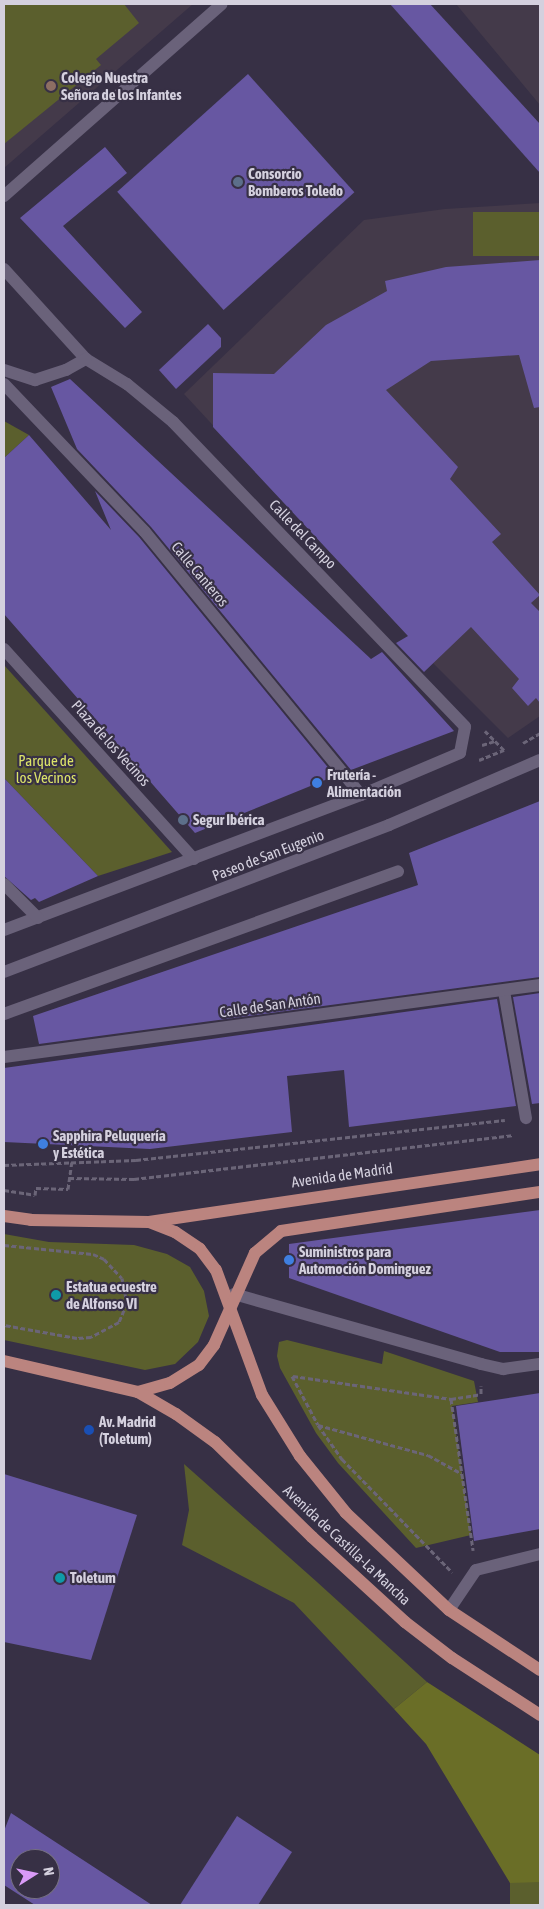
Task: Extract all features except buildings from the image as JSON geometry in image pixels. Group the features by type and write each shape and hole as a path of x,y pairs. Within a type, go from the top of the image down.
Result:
{"main road":[{"name":"Avenida de Madrid","path":"4,1216 149,1222 540,1164"},
{"path":"4,1361 138,1392 170,1384 199,1365 214,1345 234,1294 255,1253 281,1231 540,1192"},
{"name":"Avenida de Madrid","path":"149,1222 175,1232 200,1249 216,1270 228,1308"},
{"name":"Avenida de Castilla-La Mancha","path":"228,1308 262,1395 300,1456 346,1513 450,1610 540,1670"},
{"name":"Avenida de Castilla-La Mancha","path":"138,1392 176,1414 215,1442 312,1537 405,1622 452,1658 540,1715"}],"street":[{"path":"4,196 222,4"},
{"name":"Calle del Campo","path":"4,270 86,359 127,384 173,422 465,727 460,753"},
{"path":"4,370 35,380 66,370 86,359"},
{"name":"Calle Canteros","path":"4,384 145,532 361,795"},
{"name":"Plaza de los Vecinos","path":"4,649 194,859"},
{"name":"Paseo de San Eugenio","path":"4,930 361,795 460,753"},
{"name":"Paseo de San Eugenio","path":"4,972 389,825 540,760"},
{"path":"4,1014 398,871"},
{"path":"4,884 38,918"},
{"name":"Calle de San Antón","path":"4,1057 540,985"},
{"path":"504,991 526,1118"},
{"path":"234,1294 481,1364 503,1369 540,1364"},
{"path":"450,1610 476,1570 540,1554"}],"path":[{"path":"521,744 540,733"},
{"path":"4,1164 136,1160 526,1118"},
{"path":"69,1178 134,1179 518,1135"},
{"path":"4,1190 35,1195 36,1188 68,1189 72,1162"},
{"path":"4,1246 93,1254 104,1259 122,1278 127,1303 119,1322 91,1337 76,1338 4,1325"},
{"path":"466,1586 342,1459 318,1425 292,1376 451,1399 482,1394 481,1364"},
{"path":"451,1399 476,1570"},
{"path":"318,1425 428,1456 462,1473"}],"shaded area":[{"name":"Colegio Nuestra Señora de los Infantes","path":"4,4 193,4 4,168"},
{"path":"456,4 540,4 540,105"},
{"path":"540,203 540,716 508,738 433,663 184,394 364,220 445,209"}],"green space":[{"name":"Colegio Nuestra Señora de los Infantes","path":"4,4 124,4 139,23 96,59 101,65 4,144"},
{"path":"473,212 540,212 540,256 473,256"},
{"path":"4,421 29,435 4,458"},
{"name":"Parque de los Vecinos","path":"4,665 172,852 98,876 4,778"},
{"path":"4,1234 49,1242 134,1245 167,1254 190,1267 204,1291 209,1316 198,1342 175,1364 145,1370 4,1340"},
{"path":"287,1340 382,1364 384,1351 474,1381 478,1402 452,1406 471,1535 416,1548 338,1463 316,1433 280,1368 277,1356 279,1342"},
{"path":"184,1464 427,1682 394,1709 294,1603 182,1545 189,1510"},
{"path":"427,1682 540,1755 540,1882 510,1883 426,1744 394,1709"},
{"path":"510,1882 540,1882 540,1905 510,1905"}],"place":[{"name":"Colegio Nuestra Señora de los Infantes","path":"51,86"},
{"name":"Consorcio Bomberos Toledo","path":"238,182"},
{"name":"Frutería - Alimentación","path":"317,783"},
{"name":"Segur Ibérica","path":"183,820"},
{"name":"Sapphira Peluquería y Estética","path":"43,1144"},
{"name":"Suministros para Automoción Dominguez","path":"289,1260"},
{"name":"Estatua ecuestre de Alfonso VI","path":"56,1295"},
{"name":"Av. Madrid (Toletum)","path":"89,1430"},
{"name":"Toletum","path":"60,1578"}]}
